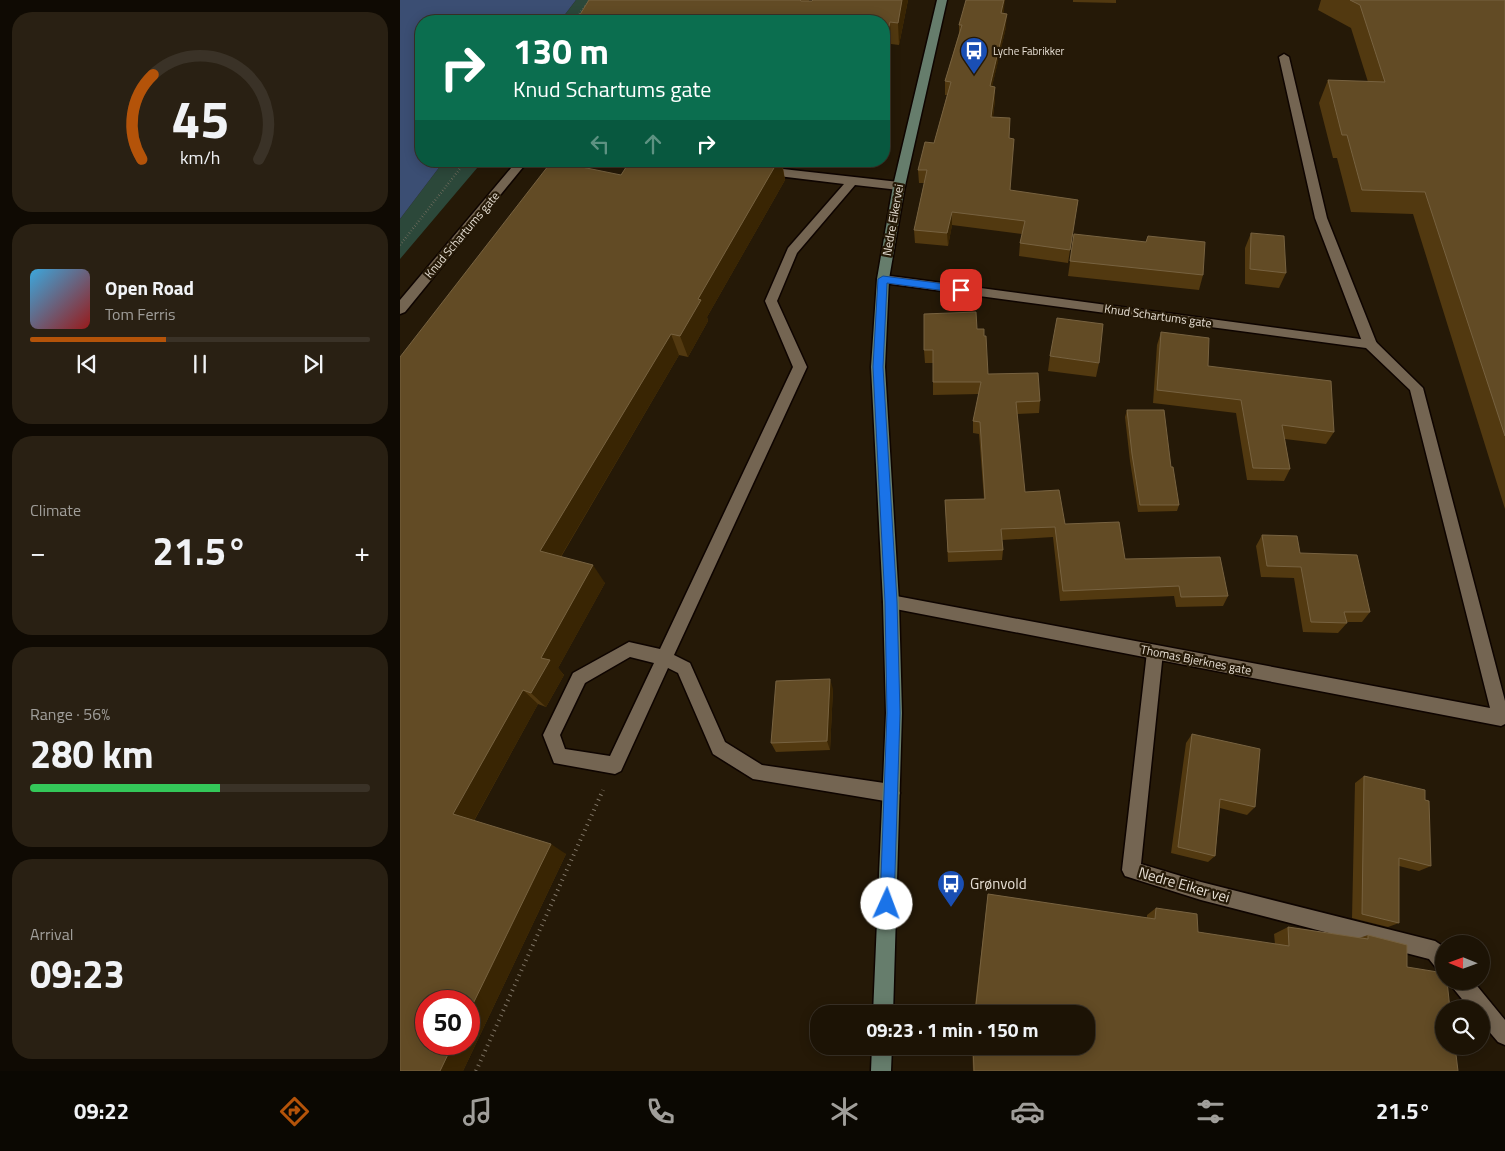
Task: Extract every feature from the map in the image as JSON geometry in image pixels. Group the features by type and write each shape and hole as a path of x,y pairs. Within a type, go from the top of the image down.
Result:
{"main road":[{"name":"Nedre Eikervei","path":"883,1005 894,713 891,602 878,367 883,279 899,186 942,0"},
{"path":"881,1071 882,1055"}],"street":[{"path":"1284,57 1321,218 1370,344"},
{"name":"Knud Schartums gate","path":"400,309 518,167"},
{"path":"756,170 899,186"},
{"path":"853,180 792,251 771,301 800,366 664,658 615,765 560,757 551,735 579,678 629,649 664,658 684,668 719,748 759,773 891,794"},
{"name":"Knud Schartums gate","path":"883,279 1370,344"},
{"name":"Thomas Bjerknes gate","path":"891,602 1501,718 1416,388 1370,344"},
{"name":"Nedre Eiker vei","path":"1155,652 1131,870 1201,891 1435,951"},
{"path":"1468,990 1505,1035"}],"path":[{"path":"579,15 590,0"},
{"path":"400,245 461,167"},
{"path":"476,1071 615,765"}],"green space":[{"path":"576,0 602,0 592,15 565,15"},
{"path":"439,167 478,167 400,259 400,219"}],"water":[{"path":"400,0 576,0 565,15 415,15 415,167 439,167 400,219"}],"building":[{"path":"589,0 902,0 898,23 890,22 890,15 580,15"},
{"path":"966,0 1004,0 1001,13 1007,14 990,86 995,87 991,117 1010,118 1009,138 1014,139 1010,190 1078,200 1070,250 1020,243 1025,221 952,212 947,233 914,230 927,170 918,170 925,142 934,143 951,82 945,81 962,25 959,25"},
{"path":"1350,0 1505,0 1505,436 1425,192 1362,190 1347,135 1342,135 1328,80 1385,82 1360,5"},
{"path":"547,167 582,167 621,175 626,167 775,167 698,299 701,300 680,336 671,334 540,551 593,565 541,658 550,660 531,693 523,690 453,814 551,844 480,990 415,990 415,1055 448,1055 440,1071 400,1071 400,357"},
{"path":"1251,233 1284,236 1286,273 1250,269"},
{"path":"1074,234 1146,242 1148,236 1205,242 1203,275 1070,261"},
{"path":"976,312 977,329 984,329 984,336 986,336 988,374 1038,373 1040,401 1016,402 1025,492 1059,490 1065,524 1119,522 1125,559 1220,557 1228,596 1181,597 1179,586 1063,591 1055,527 1001,529 1003,550 948,552 945,500 985,499 980,422 973,421 981,382 933,382 933,350 924,350 924,314"},
{"path":"1057,318 1103,324 1099,363 1050,356"},
{"path":"1161,332 1209,338 1208,366 1331,381 1334,432 1282,425 1290,469 1253,468 1241,400 1157,390"},
{"path":"1127,410 1164,410 1171,467 1173,467 1179,505 1140,505"},
{"path":"1262,535 1297,536 1300,553 1357,555 1370,612 1344,612 1347,623 1311,622 1301,567 1267,566"},
{"path":"830,679 827,741 771,743 776,681"},
{"path":"1192,734 1260,749 1255,807 1220,799 1215,856 1178,847"},
{"path":"1364,776 1425,790 1425,800 1429,801 1431,866 1399,858 1399,923 1362,914"},
{"path":"988,894 1155,919 1156,908 1197,914 1198,932 1289,946 1288,927 1368,939 1368,935 1407,945 1407,967 1435,972 1435,990 1448,990 1449,1000 1435,1000 1435,1055 1456,1055 1458,1071 974,1071 973,1055 1095,1055 1095,1005 976,1005"}],"place":[{"name":"Lyche Fabrikker","path":"974,75"},
{"name":"Grønvold","path":"951,908"}],"route":[{"path":"887,904 894,713 891,602 878,367 883,279 961,290"}]}
